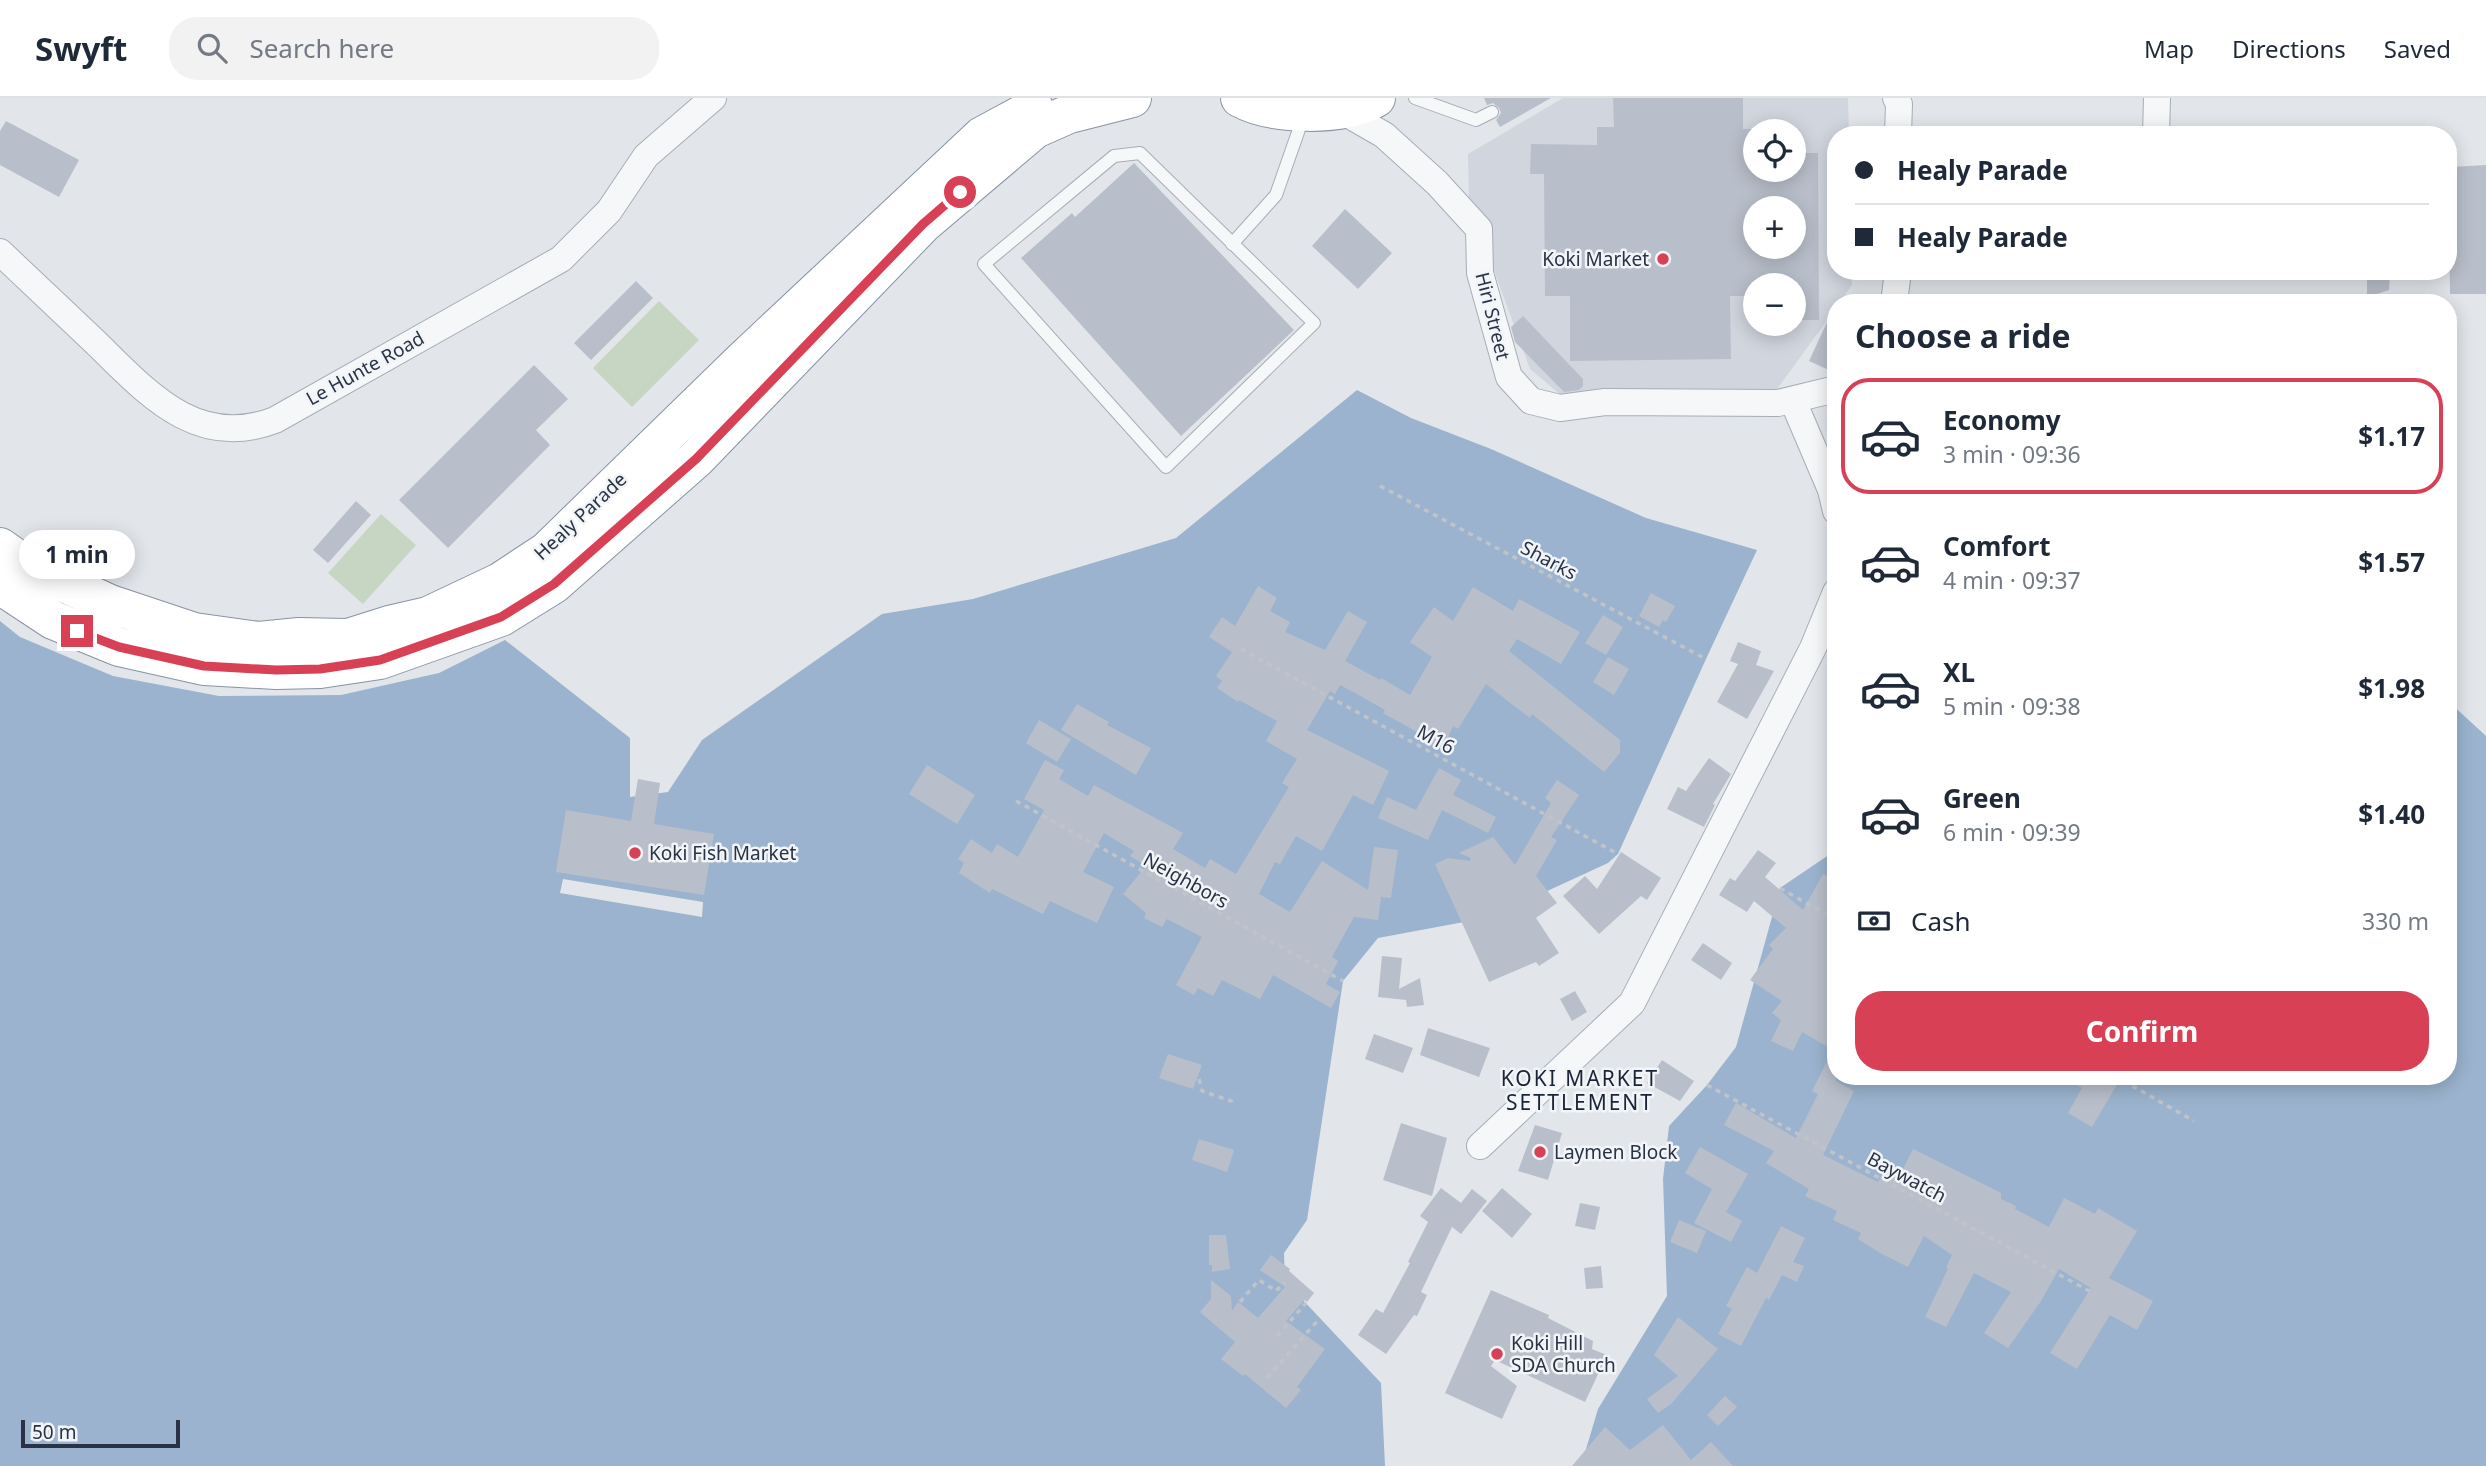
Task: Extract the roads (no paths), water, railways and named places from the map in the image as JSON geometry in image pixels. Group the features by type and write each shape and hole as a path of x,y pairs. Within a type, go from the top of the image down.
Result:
{"highway":[{"name":"Healy Parade","path":"0,547 27,566 110,604 194,632 259,641 299,637 348,638 428,616 500,582 547,551 742,360 982,136 1054,98"},
{"name":"Healy Parade","path":"0,585 53,620 119,647 204,666 264,670 320,669 380,660 501,617 554,584 696,459 923,224 1035,129 1069,114 1132,98"},
{"path":"1238,99 1269,109 1320,111 1376,98"}],"street":[{"name":"Le Hunte Road","path":"0,252 156,400 192,421 235,430 254,428 275,420 561,259 609,211 646,156 713,98"},
{"path":"1896,98 1899,104 1898,126"},
{"path":"2156,126 2157,98"},
{"name":"Hiri Street","path":"1320,111 1384,135 1437,183 1479,229 1480,273 1509,377 1531,401 1560,408 1605,402 1778,403 1827,392"},
{"path":"1793,401 1827,480"},
{"path":"1480,1146 1632,1003 1813,648 1827,614"}],"lane":[{"path":"1415,98 1476,120 1492,112"},
{"path":"1232,243 1276,195 1320,111"},
{"path":"1140,153 1232,243 1314,323 1166,467 984,264 1114,156 1140,153"}],"water":[{"path":"1357,390 1411,418 1491,449 1646,518 1757,550 1618,854 1608,863 1491,917 1378,938 1343,981 1307,1220 1284,1253 1285,1281 1381,1383 1385,1466 0,1466 0,621 20,637 113,676 219,696 341,695 439,673 505,640 630,738 630,797 668,792 702,740 882,614 973,599 1176,538"},
{"path":"2457,709 2486,736 2486,1466 1581,1466 1598,1409 1667,1296 1663,1179 1669,1126 1707,1085 1736,1047 1780,888 1827,856 1827,1085 2457,1085"}],"place":[{"name":"Koki Market","path":"1663,259"},
{"name":"Koki Fish Market","path":"635,853"},
{"name":"Laymen Block","path":"1540,1152"},
{"name":"Koki Hill SDA Church","path":"1497,1354"}],"district":[{"name":"KOKI MARKET SETTLEMENT","path":"1580,1091"}]}
